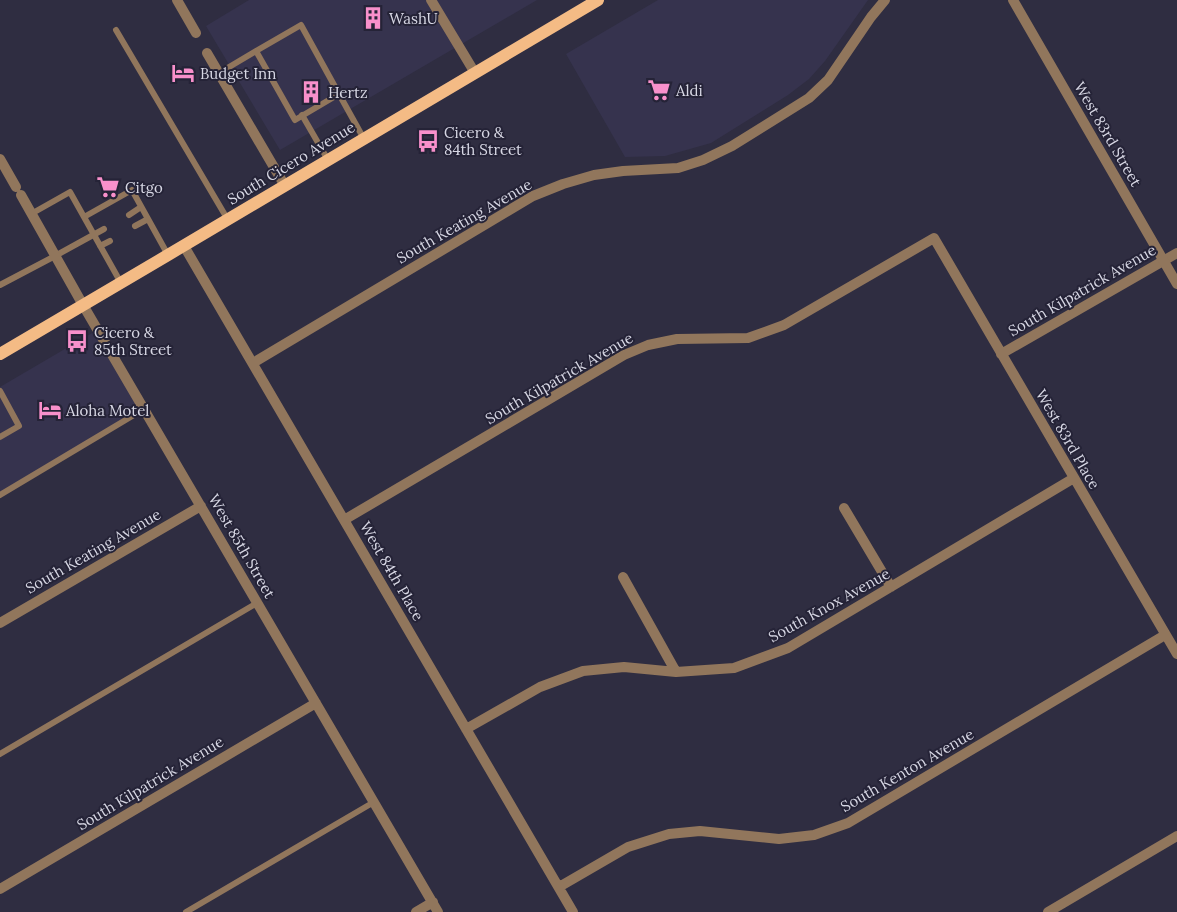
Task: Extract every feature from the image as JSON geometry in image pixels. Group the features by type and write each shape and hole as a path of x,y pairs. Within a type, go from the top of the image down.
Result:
{"main road":[{"name":"South Cicero Avenue","path":"1,352 184,246 598,0"}],"street":[{"path":"177,0 196,33"},
{"path":"431,0 475,73"},
{"name":"South Keating Avenue","path":"253,363 533,196 563,184 594,175 623,170 678,168 703,160 732,146 809,98 828,80 871,17 885,0"},
{"name":"West 83rd Street","path":"1014,0 1177,284"},
{"path":"207,53 285,186"},
{"name":"West 85th Street","path":"0,159 144,410 438,912"},
{"name":"South Kilpatrick Avenue","path":"344,520 624,355 648,345 677,339 748,338 784,325 934,238"},
{"name":"West 83rd Place","path":"934,238 1177,654"},
{"name":"West 84th Place","path":"184,246 573,912"},
{"name":"South Kilpatrick Avenue","path":"1001,354 1177,252"},
{"name":"South Knox Avenue","path":"466,729 540,688 584,671 624,667 676,672 734,668 788,648 1074,478"},
{"name":"South Keating Avenue","path":"0,623 201,506"},
{"path":"844,508 891,588"},
{"path":"623,577 676,672"},
{"name":"South Kenton Avenue","path":"559,886 628,847 669,834 700,831 779,839 814,835 848,823 1165,635"},
{"name":"South Kilpatrick Avenue","path":"0,889 316,702"},
{"path":"1048,912 1177,836"},
{"path":"416,912 433,902"}],"lane":[{"path":"219,73 301,25 364,139"},
{"path":"116,30 228,220"},
{"path":"256,51 295,120 339,94"},
{"path":"302,116 328,160"},
{"path":"84,217 132,190 168,255"},
{"path":"31,214 70,192 121,283"},
{"path":"128,215 142,207"},
{"path":"135,226 148,218"},
{"path":"0,285 104,229"},
{"path":"100,246 110,241"},
{"path":"0,391 19,426 0,437"},
{"path":"0,495 144,410"},
{"path":"0,754 258,603"},
{"path":"186,912 374,802"}],"shaded area":[{"path":"249,0 537,0 280,150 206,26"},
{"path":"658,0 868,0 825,61 809,79 788,95 711,143 665,156 625,157 566,54"},
{"path":"99,329 147,409 0,496 0,387"}],"place":[{"name":"WashU","path":"373,18"},
{"name":"Budget Inn","path":"183,73"},
{"name":"Aldi","path":"659,90"},
{"name":"Hertz","path":"311,92"},
{"name":"Cicero & 84th Street","path":"428,141"},
{"name":"Citgo","path":"108,187"},
{"name":"Cicero & 85th Street","path":"77,341"},
{"name":"Aloha Motel","path":"50,410"}]}
